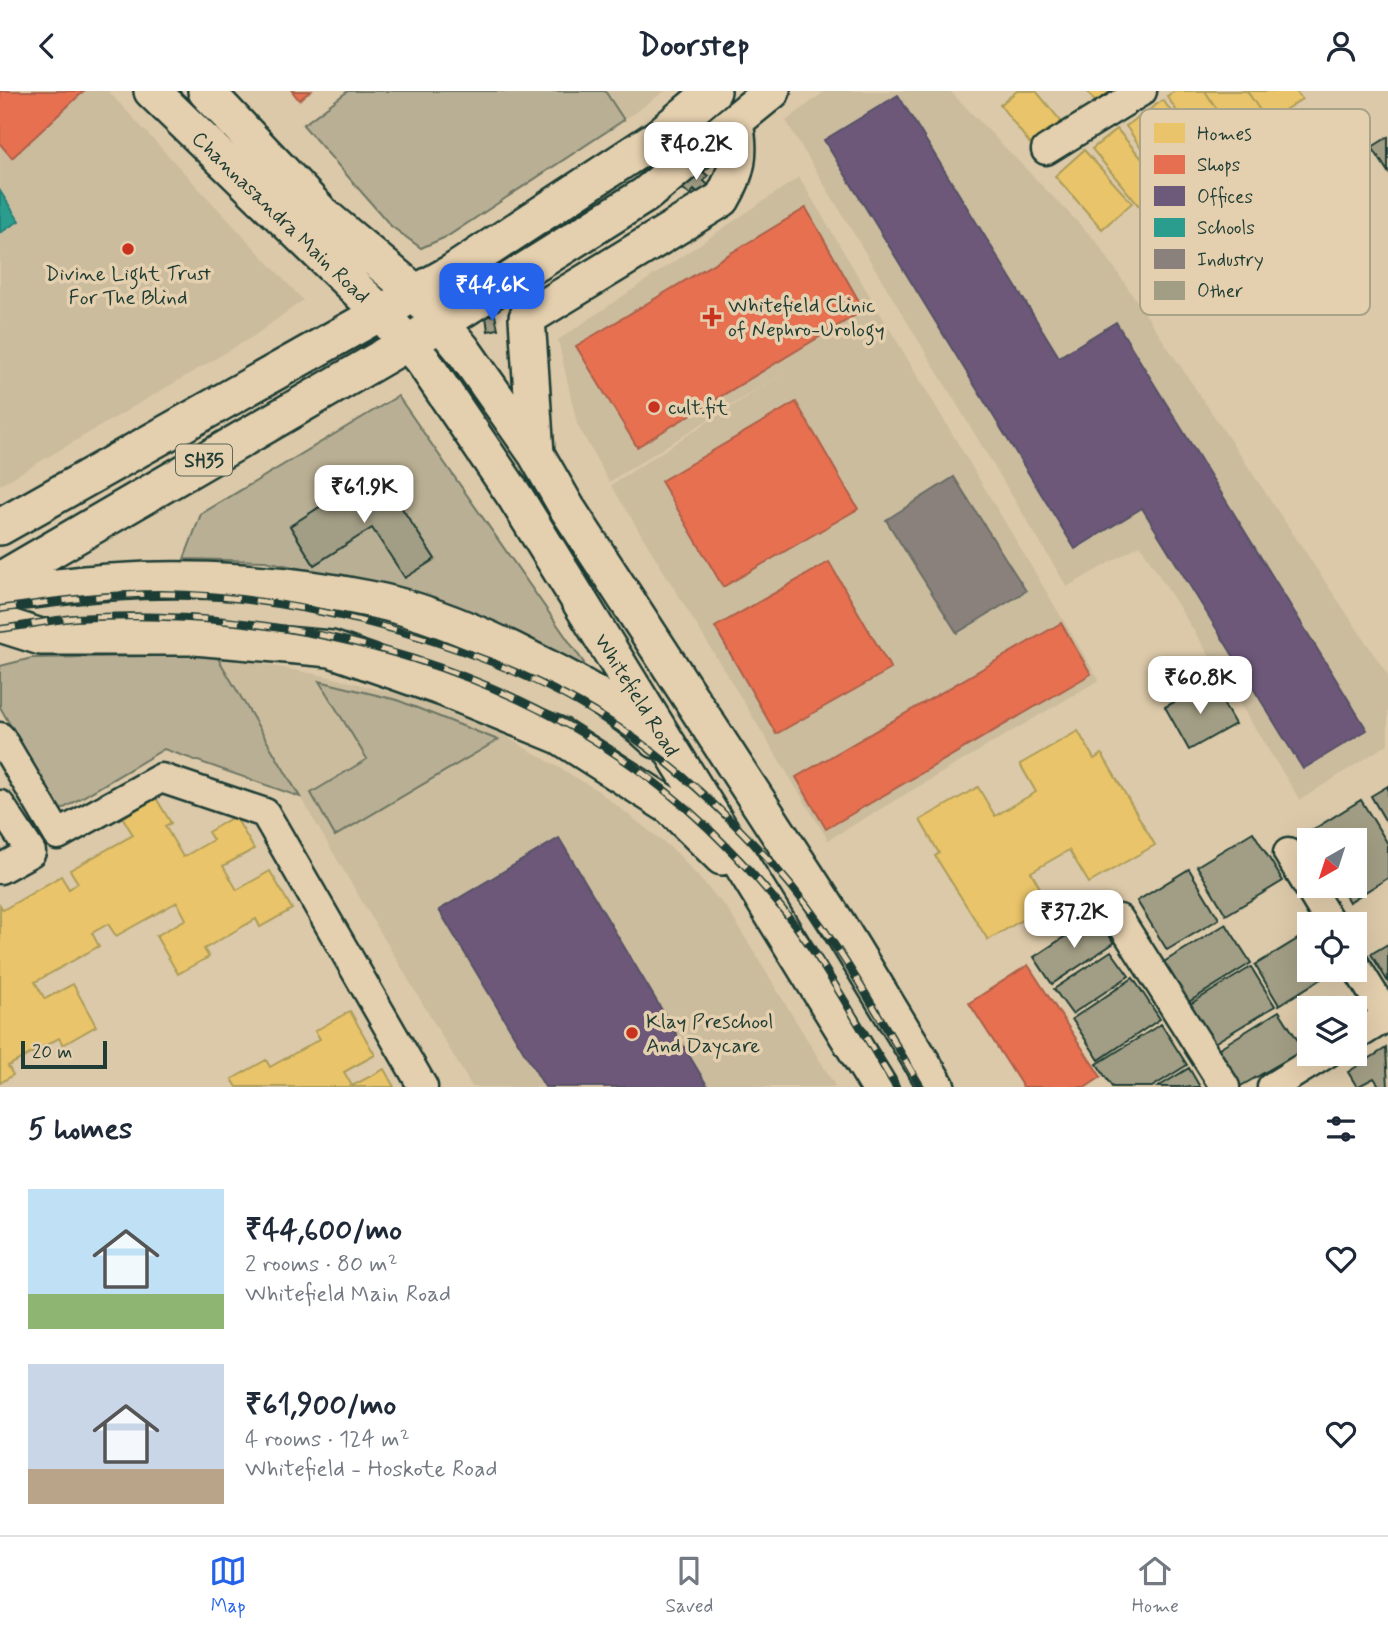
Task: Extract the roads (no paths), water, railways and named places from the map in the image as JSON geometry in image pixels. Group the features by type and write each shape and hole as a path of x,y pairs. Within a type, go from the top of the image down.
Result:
{"main road":[{"name":"Channasandra Main Road","path":"152,91 382,313"},
{"name":"Channasandra Main Road","path":"206,91 323,215 416,293 440,324"},
{"name":"SH35","path":"0,527 453,272 657,138 713,91"},
{"name":"SH35","path":"0,580 440,324 645,195 772,91"},
{"path":"536,454 527,318 722,199 735,176 740,148 735,123"},
{"name":"Whitefield Road","path":"382,313 408,341 516,498 879,1087"},
{"name":"Whitefield Road","path":"440,324 536,454 581,529 837,923 937,1087"},
{"path":"0,593 111,582 157,581 268,585 370,599 431,616 496,642 583,686 632,717 677,758"},
{"path":"0,624 41,637 195,637 331,649 443,688 560,736 671,807 762,896"}],"street":[{"path":"1045,150 1142,91"},
{"path":"0,737 58,835"},
{"path":"0,869 162,778 265,813 423,1087"},
{"path":"0,805 31,852"},
{"path":"1288,853 1324,912"},
{"path":"1119,919 1225,1087"},
{"path":"1366,982 1388,1017 1367,1029"},
{"path":"1272,1087 1306,1066"}],"railway":[{"path":"0,609 142,594 218,597 278,604 401,631 519,674 573,700 621,729 683,776 740,829 775,867 835,946 921,1087"},
{"path":"0,629 75,618 160,617 245,623 330,637 414,659 494,689 571,727 642,773 708,828 753,875 809,944 896,1087"}],"place":[{"name":"Divine Light Trust For The Blind","path":"128,249"},
{"name":"Whitefield Clinic of Nephro-Urology","path":"712,317"},
{"name":"cult.fit","path":"654,407"},
{"name":"Klay Preschool And Daycare","path":"632,1033"}]}
